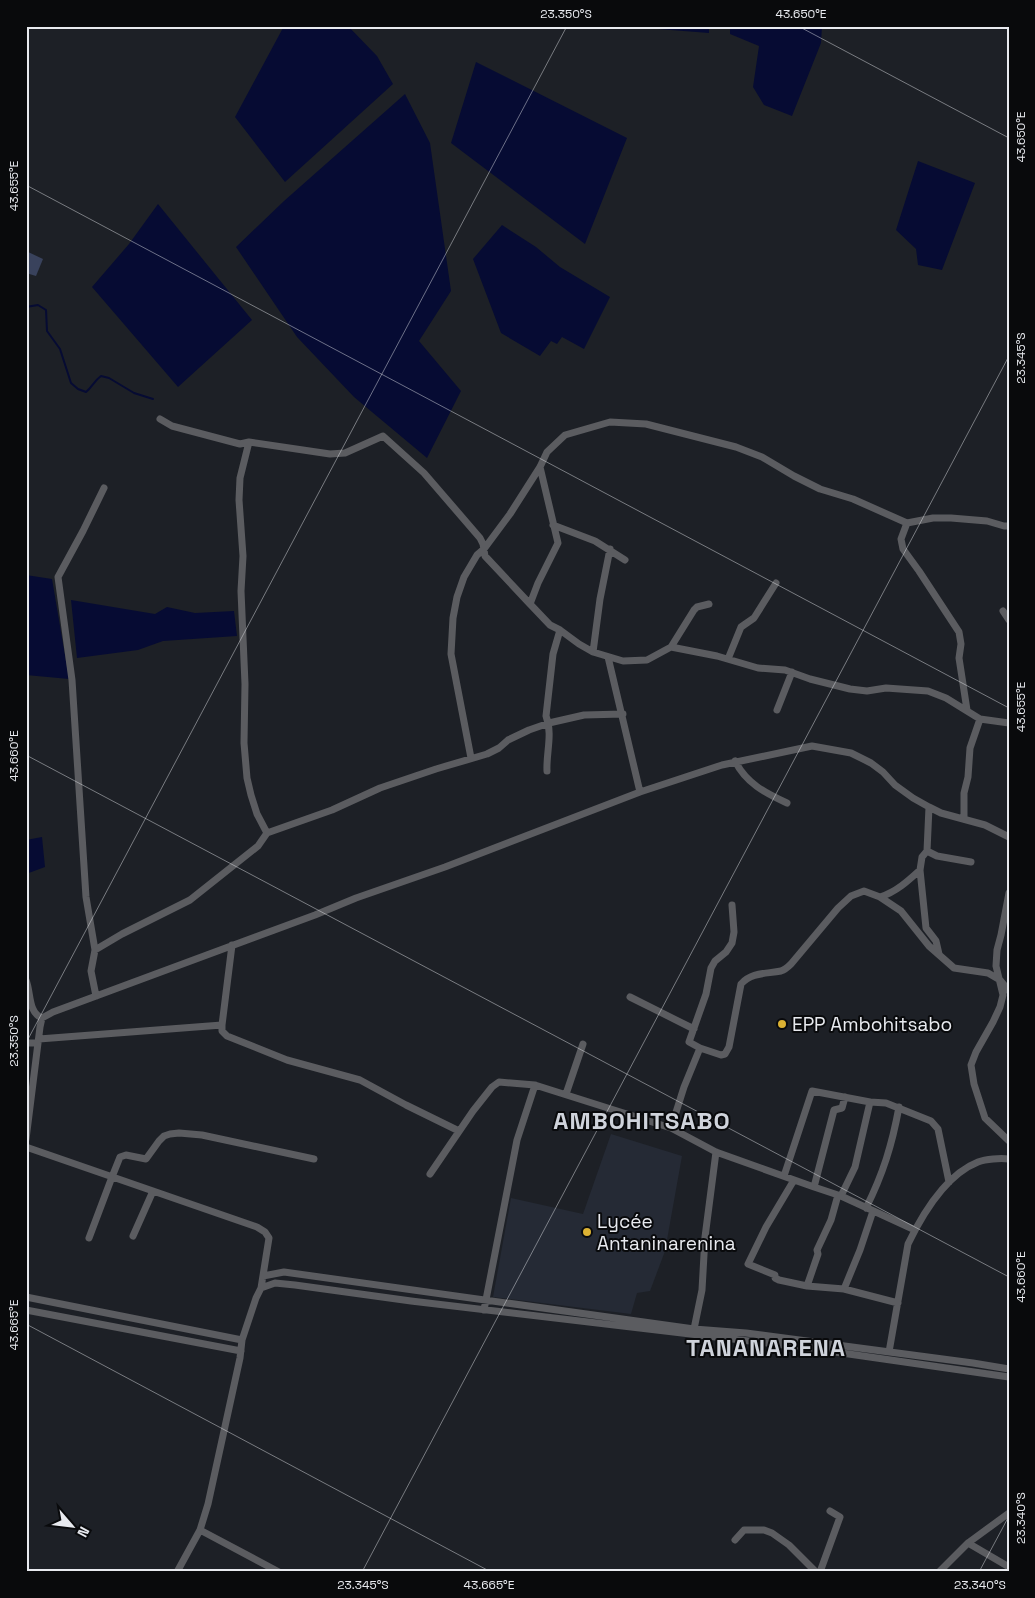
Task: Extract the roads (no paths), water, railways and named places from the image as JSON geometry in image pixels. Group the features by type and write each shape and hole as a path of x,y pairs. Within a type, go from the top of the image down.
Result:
{"street":[{"path":"160,419 172,426 240,444 249,442 312,452 342,454 383,436 424,473 480,538 484,544 485,556 550,625 593,652 623,660 647,660 671,647 694,610 697,607 708,604"},
{"path":"472,758 451,654 454,608 460,587 474,560 484,550 540,467 547,452 565,435 610,422 646,424 736,447 762,457 820,489 853,499 906,522 933,518 951,518 987,521 1009,526"},
{"path":"249,442 240,478 239,500 243,556 241,591 245,676 244,742 247,778 251,795 257,814 267,833"},
{"path":"530,604 558,543 540,467"},
{"path":"96,996 91,971 95,950 86,897 72,680 58,577 104,488"},
{"path":"906,522 900,539 902,549 919,571 959,632 961,644 959,658 967,710"},
{"path":"553,525 594,541 625,560"},
{"path":"593,652 600,599 610,550"},
{"path":"728,659 741,627 754,618 776,583"},
{"path":"1003,611 1009,620"},
{"path":"547,772 549,723 546,716 553,654 560,630"},
{"path":"671,647 728,659 758,668 785,670 810,679 866,691 886,688 928,691 946,698 980,719 1009,723"},
{"path":"608,657 640,792"},
{"path":"777,710 792,672"},
{"path":"95,950 122,934 190,900 258,846 267,833 332,810 380,788 487,754 522,734 549,723 584,714 622,714"},
{"path":"964,819 964,793 968,777 970,748 980,719"},
{"path":"42,1018 53,1012 640,792 735,761 812,746 851,753 871,763 883,772 894,785 929,807 941,813 985,825 1009,836"},
{"path":"735,761 741,773 748,781 768,795 787,803"},
{"path":"929,807 927,851 922,857 920,870 926,928 936,941 939,955"},
{"path":"927,851 937,856 971,862"},
{"path":"880,897 888,895 908,882 920,870"},
{"path":"732,905 734,932 732,943 711,968 706,994 689,1042 721,1056 725,1054 729,1047 741,984 746,979 770,971 783,971 838,908 851,896 864,891 880,897 901,911 929,946 954,968 988,973 1000,980 1009,991"},
{"path":"1009,893 1002,935 997,950 996,966 1003,995 1000,1007 971,1065 974,1084 985,1118 1009,1141"},
{"path":"232,945 222,1025 222,1031 227,1036 287,1060 360,1080 459,1131"},
{"path":"26,980 33,1009 36,1015 42,1018"},
{"path":"630,997 694,1029"},
{"path":"26,1139 42,1018"},
{"path":"26,1043 222,1025"},
{"path":"566,1094 583,1044"},
{"path":"671,1128 684,1087 700,1048"},
{"path":"430,1174 492,1087 498,1082 535,1085 671,1128 716,1152 840,1196 915,1230"},
{"path":"484,1310 517,1140 535,1085"},
{"path":"784,1176 812,1091 870,1102 886,1103 931,1120 938,1129 950,1182"},
{"path":"814,1187 834,1110 842,1108 845,1097"},
{"path":"807,1286 818,1254 817,1250 840,1196 855,1167 870,1102"},
{"path":"866,1208 883,1171 893,1138 898,1108"},
{"path":"89,1238 120,1157 123,1155 146,1159 159,1141 170,1134 202,1135 314,1159"},
{"path":"26,1147 257,1227 265,1232 269,1238 261,1288 242,1340 208,1504 200,1530 177,1572"},
{"path":"689,1330 702,1290 705,1237 716,1152"},
{"path":"889,1352 908,1244 938,1192 963,1171 978,1162 1009,1159"},
{"path":"794,1180 766,1227 748,1264 775,1275 775,1278 807,1286 844,1289 898,1303"},
{"path":"133,1236 154,1191"},
{"path":"844,1289 873,1211"},
{"path":"263,1276 284,1272 412,1289 618,1322"},
{"path":"261,1288 275,1283 484,1310 689,1330 746,1333 800,1344 991,1370 1009,1370"},
{"path":"411,1301 412,1289"},
{"path":"26,1296 242,1340"},
{"path":"26,1310 240,1351"},
{"path":"877,1354 889,1352 991,1370 1009,1377"},
{"path":"820,1572 840,1517 830,1511"},
{"path":"939,1572 968,1543 1009,1513"},
{"path":"200,1530 279,1572"},
{"path":"735,1540 744,1530 764,1530 789,1545 816,1572"},
{"path":"968,1543 1009,1567"}],"waterway":[{"path":"26,307 38,305 46,310 47,331 60,349 71,383 78,389 86,392 101,376 109,378 134,393 153,399"}],"place":[{"name":"EPP Ambohitsabo","path":"782,1024"},
{"name":"Lycée Antaninarenina","path":"587,1232"}],"district":[{"name":"AMBOHITSABO","path":"642,1120"},
{"name":"TANANARENA","path":"766,1347"}]}
